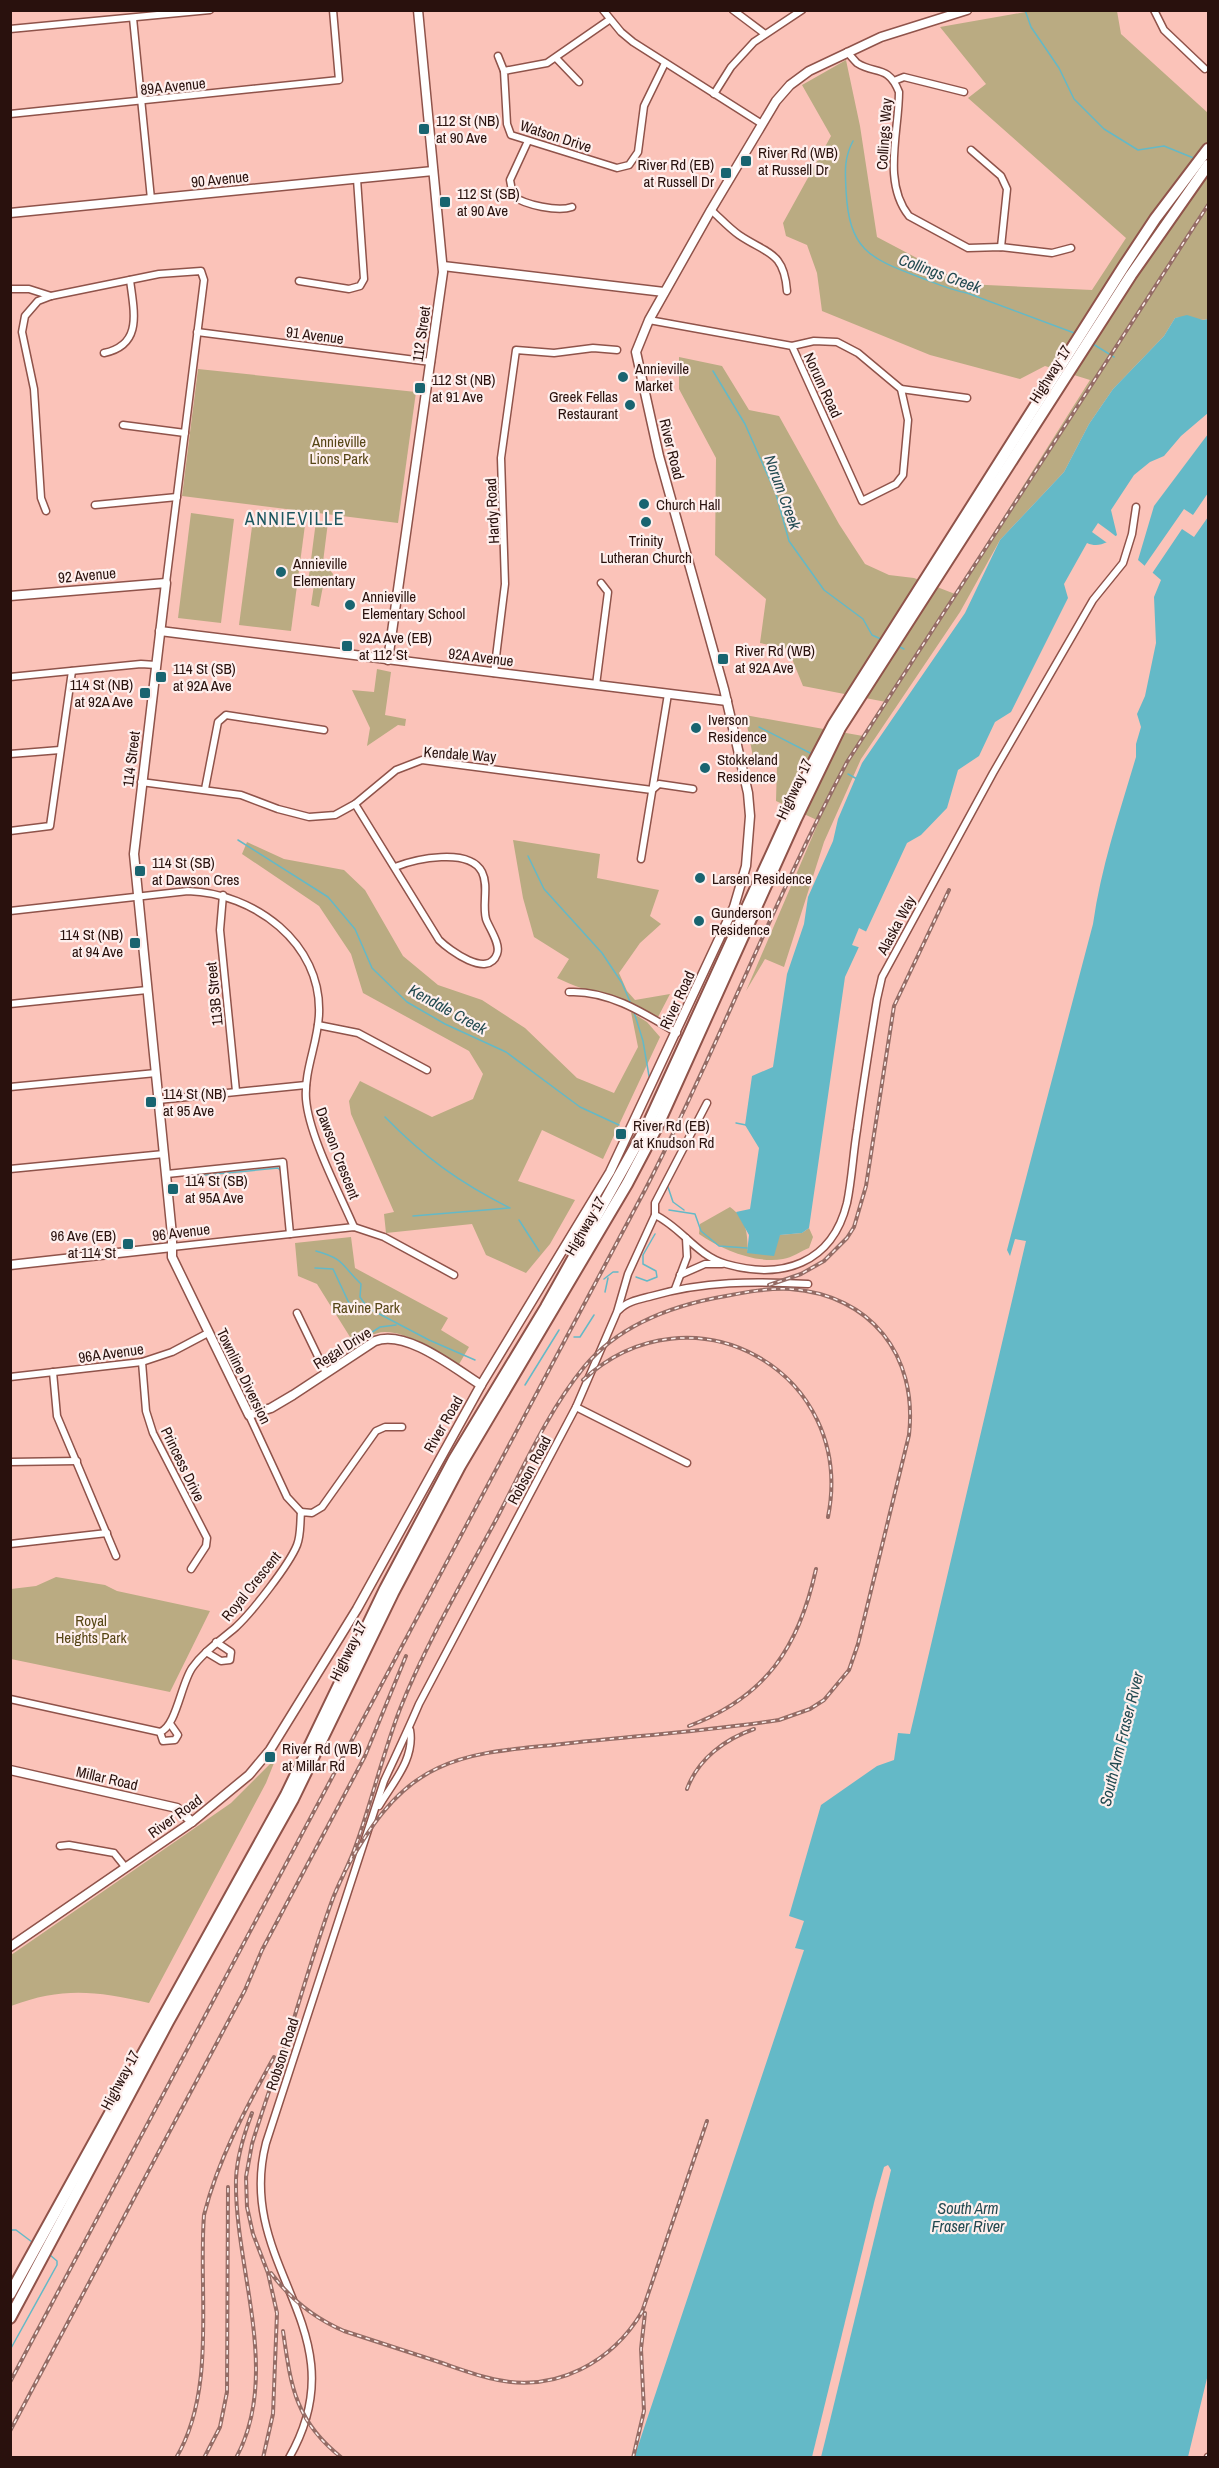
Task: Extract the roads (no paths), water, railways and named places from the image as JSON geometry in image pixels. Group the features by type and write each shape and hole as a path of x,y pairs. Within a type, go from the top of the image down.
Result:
{"highway":[{"name":"Highway 17","path":"10,2294 286,1795 385,1589 453,1459 546,1307 620,1178 824,751 900,625 1095,321 1209,149"},
{"name":"Highway 17","path":"1191,178 1209,165"},
{"name":"Highway 17","path":"10,2318 168,2022 293,1799 393,1593 460,1466 632,1174 669,1099 816,766"}],"street":[{"path":"10,29 210,10"},
{"name":"89A Avenue","path":"10,114 339,80 333,10"},
{"name":"112 Street","path":"388,660 443,266 418,10"},
{"path":"603,10 609,20 633,42 762,124"},
{"path":"733,10 765,34"},
{"path":"714,94 737,60 765,34 802,10"},
{"name":"River Road","path":"10,1947 192,1822 249,1775 281,1734 353,1615 481,1384 610,1172 734,907 746,866 750,816 748,793 727,701 662,467 636,352 649,320 711,210 776,100 790,85 809,71 847,52 921,22 967,10"},
{"path":"1154,10 1164,30 1205,69"},
{"path":"133,18 151,199"},
{"path":"498,56 504,71 536,66 556,58 609,20"},
{"name":"Collings Way","path":"847,52 858,63 879,69 894,81 899,98 893,177 903,208 909,216 968,248 1001,247 1052,253 1071,248"},
{"path":"556,58 579,82"},
{"name":"Watson Drive","path":"504,71 509,131 515,137 617,168 628,165 638,152 644,106 665,63"},
{"path":"894,81 904,77 964,92"},
{"path":"528,141 510,180 513,196 524,201 560,209 572,207"},
{"path":"972,150 1001,176 1007,189 1001,247"},
{"name":"90 Avenue","path":"10,213 433,171"},
{"path":"299,281 348,289 360,286 364,279 357,179"},
{"path":"711,210 739,235 772,253 786,280 787,291"},
{"path":"443,266 664,292"},
{"name":"114 Street","path":"130,280 198,270 204,275 134,848 172,1247"},
{"path":"46,511 41,498 34,389 22,332 25,316 38,301 51,296 130,280 133,307 132,336 121,350 104,353"},
{"path":"11,290 29,289 51,296"},
{"name":"Norum Road","path":"649,320 792,346 862,501 896,484 903,475 908,420 901,389"},
{"name":"91 Avenue","path":"197,332 431,362"},
{"path":"792,346 814,341 837,342 858,353 901,389 967,398"},
{"name":"Hardy Road","path":"494,673 505,584 501,458 516,350 554,353 593,348 617,350"},
{"path":"123,425 185,433"},
{"path":"95,505 177,497"},
{"name":"Alaska Way","path":"655,1215 666,1219 700,1250 725,1264 772,1270 795,1267 822,1249 836,1228 847,1201 882,977 993,773 1093,600 1123,563 1132,534 1136,507"},
{"name":"92 Avenue","path":"10,596 166,583"},
{"path":"596,685 608,592 601,583"},
{"name":"92A Avenue","path":"160,631 727,701"},
{"path":"10,677 141,664 156,666"},
{"path":"10,831 50,826 72,671"},
{"path":"641,859 668,694"},
{"path":"205,789 218,722 226,716 324,730"},
{"path":"10,754 60,750"},
{"name":"Kendale Way","path":"141,782 241,795 278,809 309,817 335,815 356,804 396,770 422,760 652,790 659,784 693,789"},
{"path":"356,804 439,940 452,952 475,963 485,964 492,961 498,954 498,948 486,917 482,873 476,866 451,858 434,856 416,859 395,867"},
{"name":"Dawson Crescent","path":"10,910 188,891 223,896 247,904 265,915 301,949 315,979 318,1025 306,1085 311,1122 354,1227"},
{"name":"113B Street","path":"223,896 220,930 236,1091"},
{"path":"10,1004 147,990"},
{"path":"569,992 582,992 611,998 677,1033"},
{"path":"318,1025 358,1033 427,1070"},
{"path":"10,1087 156,1073"},
{"path":"158,1100 306,1085"},
{"name":"Robson Road","path":"289,2457 306,2422 313,2375 309,2342 264,2226 260,2185 263,2155 384,1781 402,1740 410,1731 419,1704 576,1407 617,1312 628,1274 655,1215 655,1203 707,1103"},
{"path":"10,1169 164,1154"},
{"path":"166,1174 283,1162 290,1234"},
{"path":"354,1227 384,1237 454,1275"},
{"name":"96 Avenue","path":"10,1265 354,1227"},
{"path":"675,1290 687,1257 686,1238"},
{"name":"Townline Diversion","path":"172,1247 175,1265 287,1497 301,1512"},
{"path":"680,1275 705,1264 725,1264"},
{"path":"617,1312 628,1304 675,1290 737,1282 808,1284"},
{"path":"297,1313 326,1373"},
{"name":"96A Avenue","path":"10,1377 142,1362 172,1352 208,1333"},
{"name":"Regal Drive","path":"249,1415 271,1408 375,1341 392,1337 410,1342 481,1384"},
{"name":"Princess Drive","path":"142,1362 146,1411 153,1433 207,1538 206,1546 191,1569"},
{"path":"53,1372 57,1416 117,1556"},
{"path":"576,1407 687,1463"},
{"path":"301,1512 312,1513 322,1507 376,1431 385,1427 402,1427"},
{"path":"10,1462 76,1461"},
{"name":"Royal Crescent","path":"10,1699 160,1732 163,1741 175,1740 177,1731 171,1725 181,1690 192,1668 216,1642 246,1616 290,1558 298,1539 301,1512"},
{"path":"10,1544 107,1533"},
{"path":"206,1652 221,1660 230,1660 231,1652 216,1642"},
{"path":"160,1732 171,1725"},
{"name":"Robson Road","path":"372,1819 405,1762 412,1741 410,1731"},
{"name":"Millar Road","path":"10,1770 177,1808 192,1822"},
{"path":"60,1846 69,1845 114,1853 126,1868"}],"water":[{"path":"1187,315 1203,320 1208,319 1208,413 1181,436 1164,456 1150,462 1134,475 1111,510 1117,535 1103,544 1087,543 1064,584 1068,598 1011,712 995,722 979,756 958,770 947,808 921,835 907,843 845,977 809,1228 802,1233 780,1235 774,1256 747,1253 749,1235 736,1212 750,1209 759,1148 745,1125 752,1076 773,1067 787,974 804,924 808,897 833,841 838,819 862,763 965,613 1000,540 1064,472 1089,424 1113,389 1164,336 1175,318"},
{"name":"South Arm Fraser River","path":"1208,434 1208,2374 1188,2457 634,2458 804,1950 795,1948 804,1921 789,1916 821,1805 877,1766 894,1760 898,1733 910,1734 1026,1241 1015,1239 1010,1256 1007,1250 1093,924 1106,860 1136,757 1136,744 1141,727 1137,714 1145,696 1156,643 1154,597 1161,580 1138,560 1154,506"}],"waterway":[{"path":"1025,10 1031,27 1059,68 1074,99 1104,129 1138,150 1164,146 1196,159"},
{"name":"Collings Creek","path":"853,141 846,165 848,210 857,238 874,257 901,270 1077,334"},
{"name":"Collings Creek","path":"1093,344 1114,357"},
{"name":"Norum Creek","path":"713,371 745,424 776,494 789,541 824,590 863,619 872,635 883,640"},
{"name":"Norum Creek","path":"898,646 904,649"},
{"path":"759,727 812,754"},
{"path":"848,774 857,779"},
{"name":"Kendale Creek","path":"238,840 328,897 355,929 372,968 407,1002 445,1024 506,1052 580,1107 619,1125"},
{"path":"528,856 544,889 602,953 622,983 631,1004"},
{"path":"634,1012 643,1041 649,1076"},
{"path":"385,1117 414,1145 443,1168 510,1208"},
{"path":"736,1123 746,1125"},
{"path":"185,1177 278,1168 281,1171"},
{"name":"Kendale Creek","path":"668,1187 673,1202 684,1210"},
{"path":"413,1216 509,1208"},
{"path":"669,1210 695,1214 701,1231 719,1246 747,1248"},
{"path":"519,1220 539,1251"},
{"path":"636,1277 647,1281 657,1277 656,1271 643,1264 643,1255 655,1234"},
{"path":"316,1251 342,1263 361,1284 360,1297 367,1307"},
{"path":"315,1268 333,1269 349,1303 368,1308 429,1340 475,1360"},
{"path":"604,1279 613,1272 618,1272"},
{"path":"605,1292 608,1278"},
{"path":"574,1337 580,1337 594,1315"},
{"path":"357,1342 380,1327 396,1325"},
{"path":"525,1385 559,1330"},
{"path":"10,2230 16,2230 32,2242"},
{"path":"10,2350 57,2265 57,2261 50,2255"}],"railway":[{"path":"10,2382 646,1188 794,868 847,762 1208,205"},
{"path":"769,1285 801,1274 824,1261 847,1238 854,1227 866,1186 894,1006 949,890"},
{"path":"263,2458 273,2414 277,2313 268,2273 253,2234 247,2207 246,2177 252,2144 323,1927 333,1898 356,1845 400,1709 421,1660 446,1612 559,1402 584,1367 614,1339 630,1328 667,1311 706,1300 766,1290 790,1289 819,1294 844,1303 866,1317 883,1334 897,1355 906,1379 910,1406 909,1435 858,1644 849,1670 824,1700 810,1709 779,1720 514,1749 467,1757 422,1777 395,1799 372,1826 345,1871"},
{"path":"583,1380 626,1351 671,1339 716,1341 757,1356 792,1383 817,1420 830,1465 828,1517"},
{"path":"689,1726 716,1714 739,1700 759,1684 775,1666 800,1622 816,1569"},
{"path":"10,2431 245,1990 262,1950 365,1756 406,1656"},
{"path":"687,1789 705,1759 723,1744 754,1729"},
{"path":"176,2458 189,2431 197,2402 201,2372 204,2215 225,2154 274,2057"},
{"path":"236,2458 249,2425 255,2391 256,2356 237,2213 236,2179 241,2145 252,2113"},
{"path":"271,2273 304,2307 344,2331 498,2380 520,2383 562,2377 599,2359 630,2330 642,2312 707,2121"},
{"path":"204,2458 220,2427 227,2392 228,2187"},
{"path":"633,2458 644,2411 641,2349 645,2313"},
{"path":"283,2331 289,2369 298,2402 314,2430 342,2458"}],"place":[{"name":"112 St (NB) at 90 Ave","path":"424,129"},
{"name":"River Rd (WB) at Russell Dr","path":"746,161"},
{"name":"River Rd (EB) at Russell Dr","path":"726,173"},
{"name":"112 St (SB) at 90 Ave","path":"445,202"},
{"name":"Annieville Market","path":"623,377"},
{"name":"112 St (NB) at 91 Ave","path":"420,388"},
{"name":"Greek Fellas Restaurant","path":"630,405"},
{"name":"Church Hall","path":"644,504"},
{"name":"Trinity Lutheran Church","path":"646,522"},
{"name":"Annieville Elementary","path":"281,572"},
{"name":"Annieville Elementary School","path":"350,605"},
{"name":"92A Ave (EB) at 112 St","path":"347,646"},
{"name":"River Rd (WB) at 92A Ave","path":"723,659"},
{"name":"114 St (SB) at 92A Ave","path":"161,677"},
{"name":"114 St (NB) at 92A Ave","path":"145,693"},
{"name":"Iverson Residence","path":"696,728"},
{"name":"Stokkeland Residence","path":"705,768"},
{"name":"114 St (SB) at Dawson Cres","path":"140,871"},
{"name":"Larsen Residence","path":"700,878"},
{"name":"Gunderson Residence","path":"699,921"},
{"name":"114 St (NB) at 94 Ave","path":"135,943"},
{"name":"114 St (NB) at 95 Ave","path":"151,1102"},
{"name":"River Rd (EB) at Knudson Rd","path":"621,1134"},
{"name":"114 St (SB) at 95A Ave","path":"173,1189"},
{"name":"96 Ave (EB) at 114 St","path":"128,1244"},
{"name":"River Rd (WB) at Millar Rd","path":"270,1757"}],"district":[{"name":"ANNIEVILLE","path":"295,518"}],"park label":[{"name":"Annieville Lions Park","path":"339,450"},
{"name":"Ravine Park","path":"366,1307"},
{"name":"Royal Heights Park","path":"91,1628"}]}
